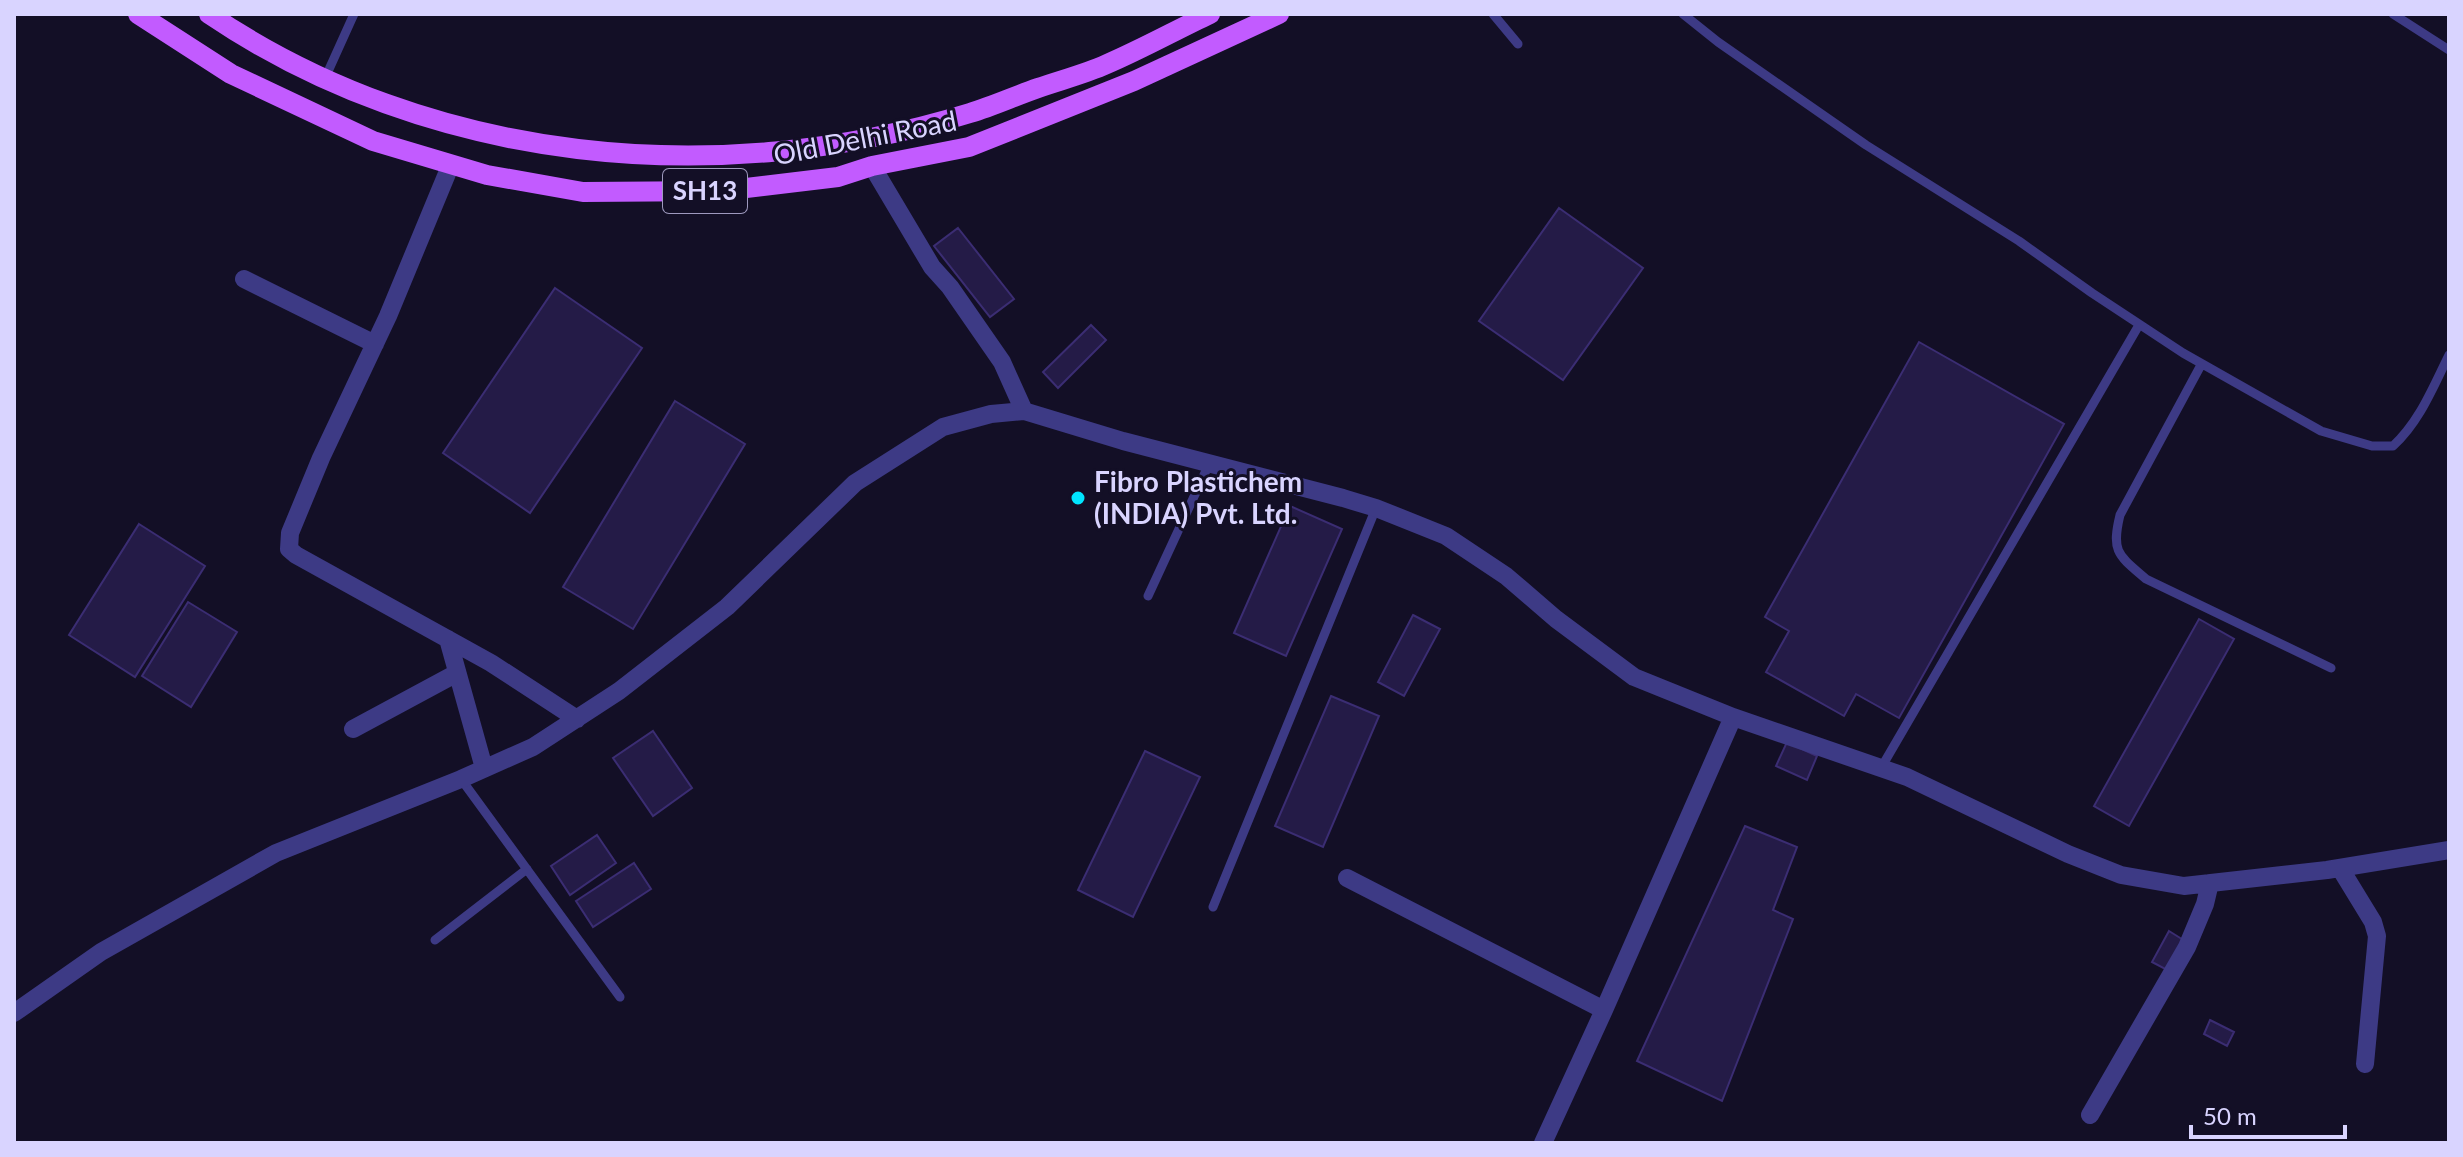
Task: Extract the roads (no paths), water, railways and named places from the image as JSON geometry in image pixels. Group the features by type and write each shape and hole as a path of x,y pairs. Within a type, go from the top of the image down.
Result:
{"main road":[{"name":"Old Delhi Road","path":"138,14 231,74 373,141 487,175 583,192 721,191 838,177 872,166 969,147 1134,81 1279,14"},
{"name":"Old Delhi Road","path":"209,14 268,51 397,109 553,147 672,156 747,153 868,138 970,113 1105,65 1210,14"}],"street":[{"path":"451,164 375,344 321,458 290,533 289,549 491,663 577,719"},
{"path":"872,166 932,267 950,287 1002,362 1024,411"},
{"path":"244,279 375,344"},
{"path":"14,1013 101,952 276,853 533,747 619,691 727,607 855,483 943,427 991,414 1024,411 1123,441 1376,508 1446,536 1506,576 1556,619 1634,677 1733,717 1907,777 2068,854 2121,875 2184,886 2340,868 2449,850"},
{"path":"448,639 484,768"},
{"path":"353,729 457,673"},
{"path":"1543,1143 1733,717"},
{"path":"2340,868 2373,922 2377,936 2365,1064"},
{"path":"1347,878 1604,1010"},
{"path":"2090,1115 2187,947 2210,883"}],"lane":[{"path":"325,79 354,14"},
{"path":"1493,14 1518,44"},
{"path":"1683,14 1866,145 2019,241 2139,325 2201,365 2321,431 2372,446 2393,446 2424,407 2449,355"},
{"path":"2393,14 2449,50"},
{"path":"1881,768 2139,325"},
{"path":"2201,365 2120,515 2115,538 2121,557 2146,579 2331,668"},
{"path":"1148,596 1210,462"},
{"path":"1213,907 1376,508"},
{"path":"461,779 620,997"},
{"path":"435,940 527,869"}],"place":[{"name":"Fibro Plastichem (INDIA) Pvt. Ltd.","path":"1078,498"}]}
